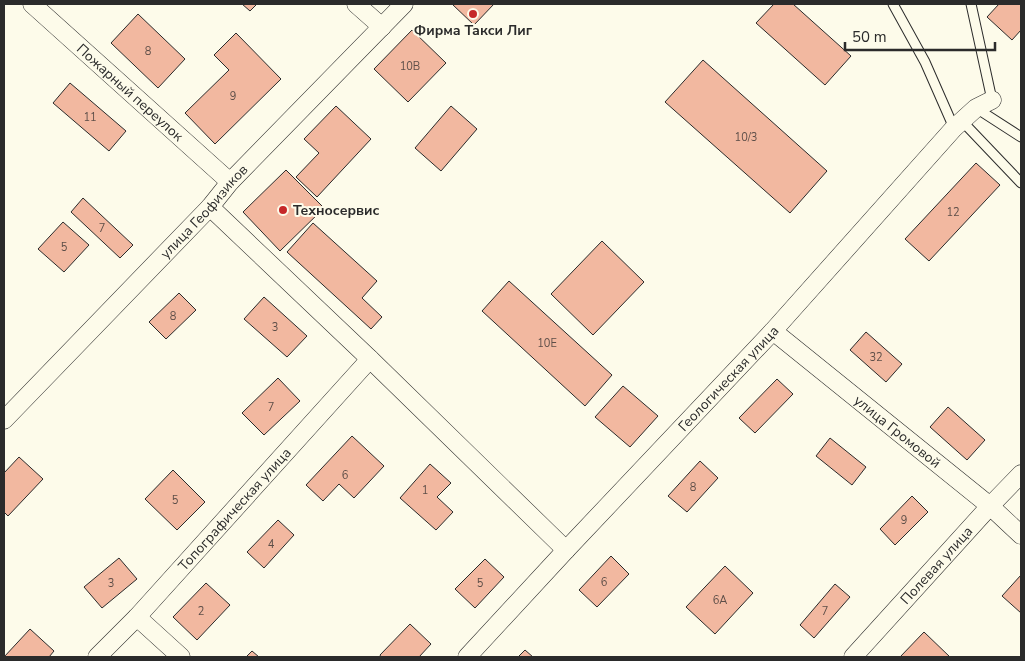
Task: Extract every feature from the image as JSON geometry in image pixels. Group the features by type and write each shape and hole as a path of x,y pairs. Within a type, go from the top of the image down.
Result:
{"street":[{"name":"Пожарный переулок","path":"32,4 230,182"},
{"path":"356,4 382,27"},
{"name":"улица Геофизиков","path":"4,420 210,207 230,182 404,4"},
{"name":"Геологическая улица","path":"467,657 773,331 958,125 976,108 992,100"},
{"path":"210,207 370,359 566,550"},
{"name":"улица Громовой","path":"773,331 990,506 1021,535"},
{"name":"Топографическая улица","path":"97,657 137,617 370,359"},
{"name":"Полевая улица","path":"853,657 1021,474"},
{"path":"137,617 182,657"}],"lane":[{"path":"894,4 958,125 1021,183"},
{"path":"971,4 992,100"},
{"path":"976,108 1021,137"}],"building":[{"path":"242,4 257,4 250,11"},
{"name":"Фирма Такси Лиг","path":"452,4 494,4 474,25"},
{"path":"774,4 793,4 851,56 825,85 756,23"},
{"path":"999,4 1021,4 1021,30 1012,40 987,17"},
{"path":"138,14 185,59 158,88 111,43"},
{"path":"412,30 446,63 408,102 374,69"},
{"path":"236,33 281,79 215,144 185,113 229,70 214,55"},
{"path":"703,60 827,171 790,213 665,102"},
{"path":"70,83 126,131 109,151 53,103"},
{"path":"336,106 371,139 317,197 296,177 319,153 304,139"},
{"path":"451,106 477,129 441,171 415,148"},
{"path":"976,163 1000,185 929,261 905,239"},
{"name":"Техносервис","path":"286,170 324,208 280,251 243,212"},
{"path":"83,198 133,245 120,258 71,212"},
{"path":"63,222 89,245 64,272 38,249"},
{"path":"313,223 377,281 362,298 382,317 371,329 287,252"},
{"path":"602,241 644,282 593,335 551,294"},
{"path":"509,281 612,375 585,406 482,311"},
{"path":"179,293 196,310 166,339 149,322"},
{"path":"264,297 307,336 287,357 244,319"},
{"path":"866,332 902,364 886,382 850,350"},
{"path":"278,378 300,401 264,435 242,413"},
{"path":"777,379 793,394 755,433 739,418"},
{"path":"623,386 658,416 630,447 595,417"},
{"path":"948,407 985,440 967,460 930,427"},
{"path":"352,436 384,466 354,498 339,484 323,501 306,485"},
{"path":"830,438 866,467 852,485 816,456"},
{"path":"19,457 43,479 8,516 4,512 4,473"},
{"path":"700,461 718,478 687,512 668,496"},
{"path":"430,464 451,483 437,497 453,512 436,530 400,498"},
{"path":"173,470 205,502 177,530 145,499"},
{"path":"912,496 928,512 895,545 880,529"},
{"path":"278,520 294,535 264,568 247,552"},
{"path":"611,556 629,574 597,607 579,590"},
{"path":"119,558 137,579 102,608 84,587"},
{"path":"485,559 504,577 475,608 455,589"},
{"path":"725,566 753,593 715,634 686,607"},
{"path":"1021,575 1021,613 1002,596"},
{"path":"206,583 230,605 197,640 173,617"},
{"path":"835,584 850,597 814,638 800,625"},
{"path":"410,624 431,644 419,657 381,657 380,655"},
{"path":"30,629 54,651 49,657 4,657"},
{"path":"924,632 950,657 900,657"},
{"path":"525,650 533,657 518,657"},
{"path":"252,651 259,657 246,657"}],"place":[{"name":"Фирма Такси Лиг","path":"473,14"},
{"name":"Техносервис","path":"283,210"}]}
